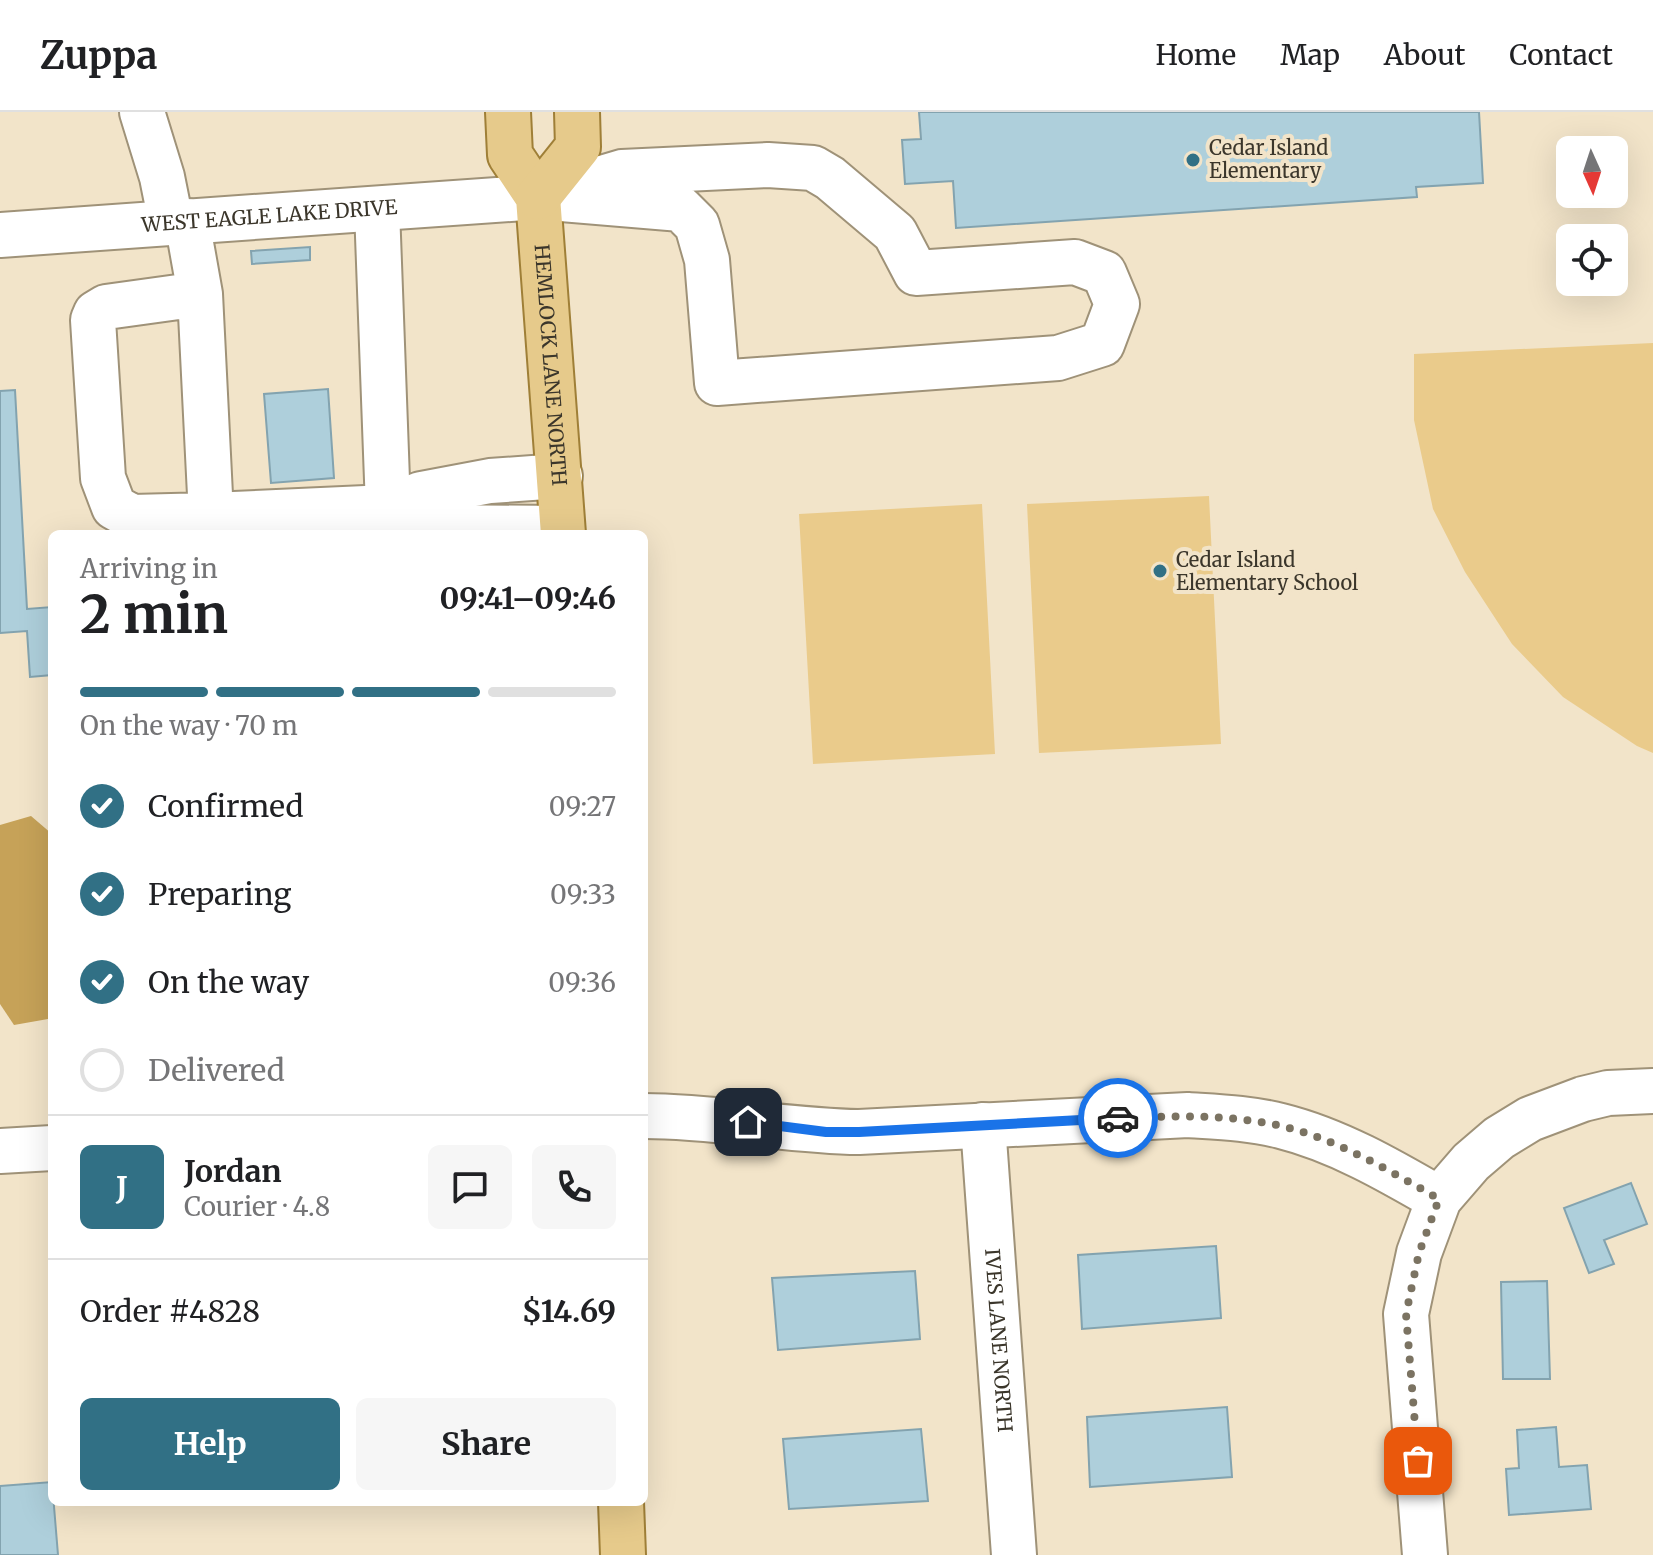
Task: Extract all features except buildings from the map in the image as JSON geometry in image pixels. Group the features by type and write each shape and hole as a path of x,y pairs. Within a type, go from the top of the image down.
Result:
{"main road":[{"name":"HEMLOCK LANE NORTH","path":"508,112 510,155 538,197 563,530"},
{"path":"538,197 578,147 577,112"},
{"path":"621,1506 623,1555"}],"street":[{"path":"142,112 200,294 211,515"},
{"path":"768,165 813,168 830,178 895,233 916,273 1075,262 1104,273 1117,304 1102,344 1058,358 717,383 707,260 697,225 681,209 538,197 622,172 768,165"},
{"name":"WEST EAGLE LAKE DRIVE","path":"0,235 538,197"},
{"path":"377,209 386,520"},
{"path":"200,294 106,307 96,313 93,320 103,478 114,507 132,517 211,515 386,520 423,527 528,530"},
{"path":"386,520 421,494 490,481 560,476"},
{"path":"1425,1555 1406,1314 1419,1253 1439,1199 1471,1162 1499,1138 1530,1119 1608,1093 1653,1091"},
{"path":"648,1116 708,1117 826,1132 1188,1115 1241,1119 1322,1139 1439,1199"},
{"name":"IVES LANE NORTH","path":"983,1125 1014,1555"},
{"path":"0,1151 48,1148"}],"shaded area":[{"path":"1653,343 1653,753 1637,746 1563,697 1512,644 1465,572 1433,509 1414,420 1414,354"},
{"path":"1209,496 1221,744 1039,753 1027,504"},
{"path":"982,504 995,754 813,764 799,514"},
{"path":"31,816 48,831 48,1019 14,1025 0,1004 0,825"}],"way so far":[{"path":"1118,1118 1188,1115 1279,1126 1322,1139 1439,1199 1419,1253 1406,1314 1418,1461"}],"place":[{"name":"Cedar Island Elementary","path":"1193,160"},
{"name":"Cedar Island Elementary School","path":"1160,571"}],"route":[{"path":"748,1122 826,1132 859,1132 1118,1118"}]}
